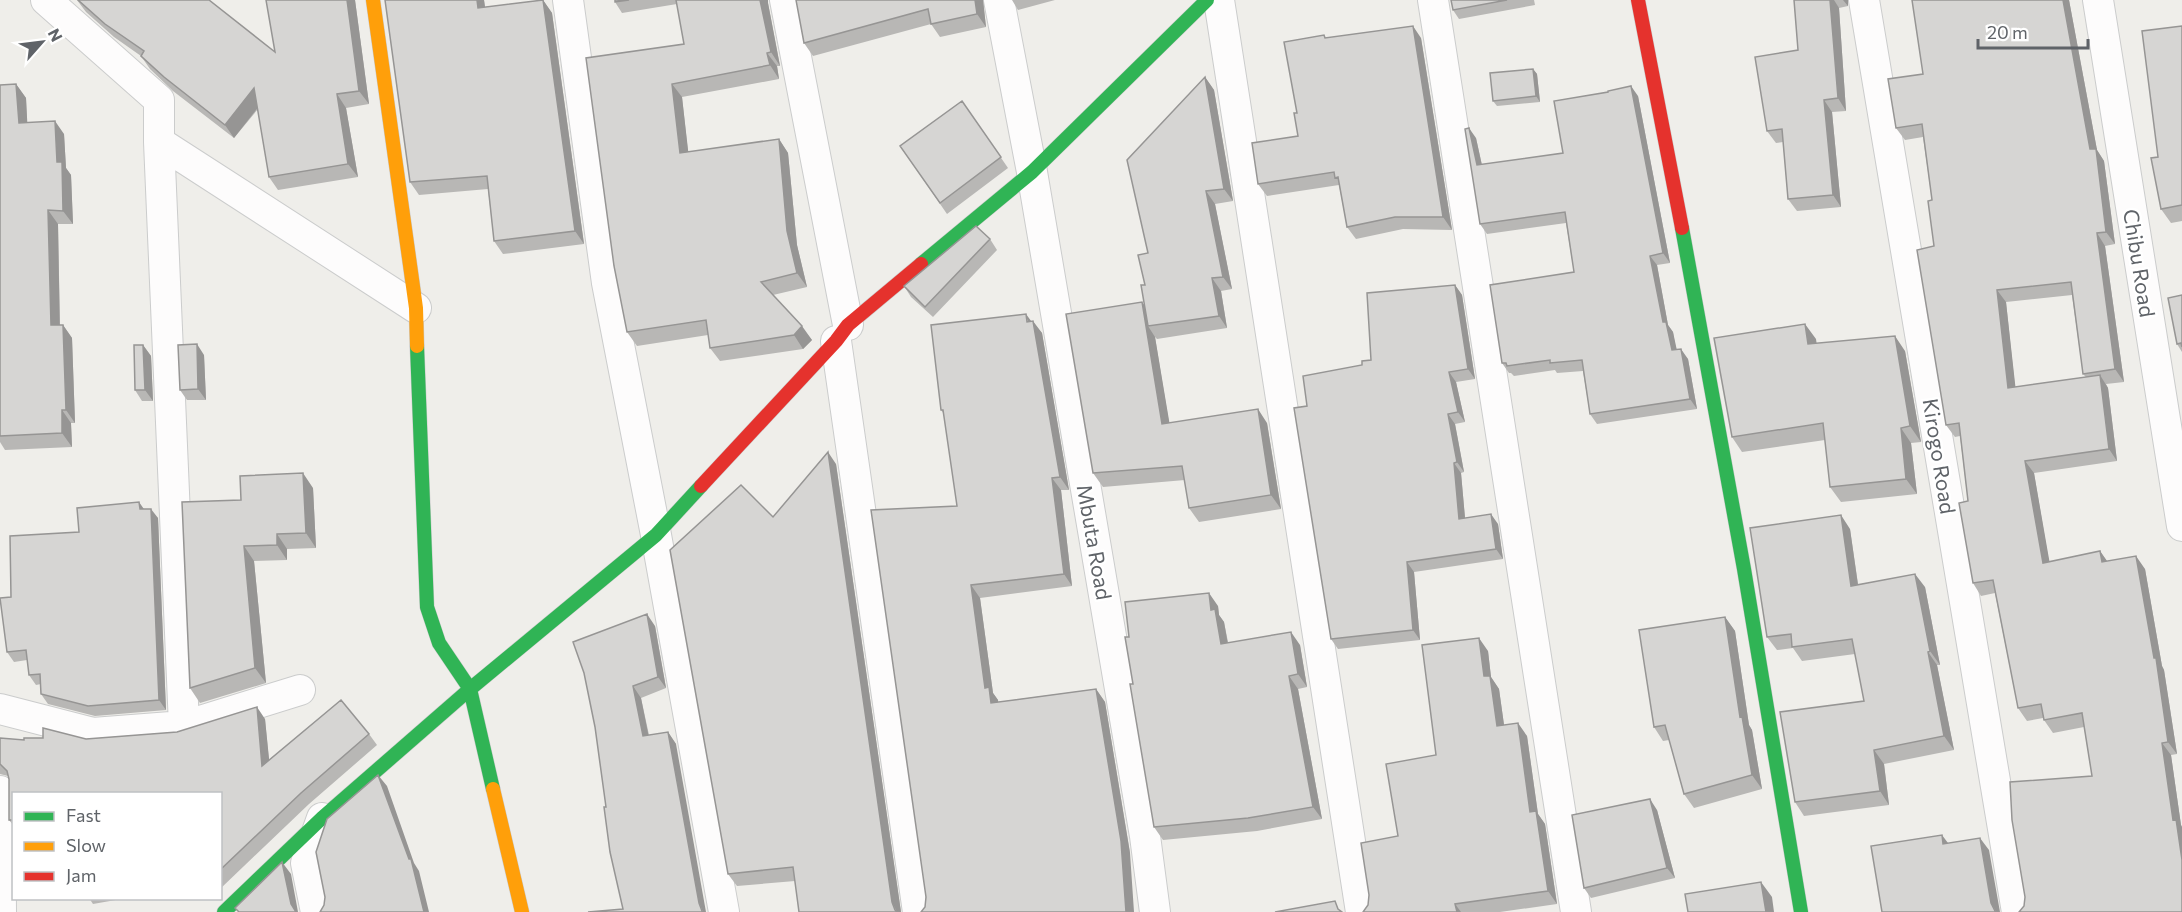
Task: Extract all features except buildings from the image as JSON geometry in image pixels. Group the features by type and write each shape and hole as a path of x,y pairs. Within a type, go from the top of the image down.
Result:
{"street":[{"path":"46,0 159,100 184,726"},
{"path":"373,0 416,308 427,607 439,643 470,689 522,912"},
{"path":"568,0 607,283 656,535 724,912"},
{"path":"785,0 842,333 918,912"},
{"name":"Mbuta Road","path":"999,0 1032,172 1145,836 1155,912"},
{"path":"224,912 322,818 470,689 656,535 842,333 1032,172 1207,0"},
{"path":"1219,0 1361,912"},
{"path":"1433,0 1576,912"},
{"path":"1638,0 1677,190 1752,608 1801,912"},
{"name":"Kirogo Road","path":"1864,0 2017,912"},
{"name":"Chibu Road","path":"2098,0 2182,526"},
{"path":"159,142 416,308"},
{"path":"0,709 93,733 184,726 300,690"},
{"path":"0,790 1,912"},
{"path":"316,912 306,864 322,818"}],"traffic: fast":[{"path":"921,264 1032,172 1207,0"},
{"path":"1682,228 1744,569 1801,912"},
{"path":"417,346 427,607 439,643 470,689 493,789"},
{"path":"224,912 322,818 470,689 656,535 701,486"}],"traffic: slow":[{"path":"373,0 416,308 417,346"},
{"path":"493,789 522,912"}],"traffic: jam":[{"path":"1638,0 1682,228"},
{"path":"701,486 836,341 848,325 921,264"}]}
